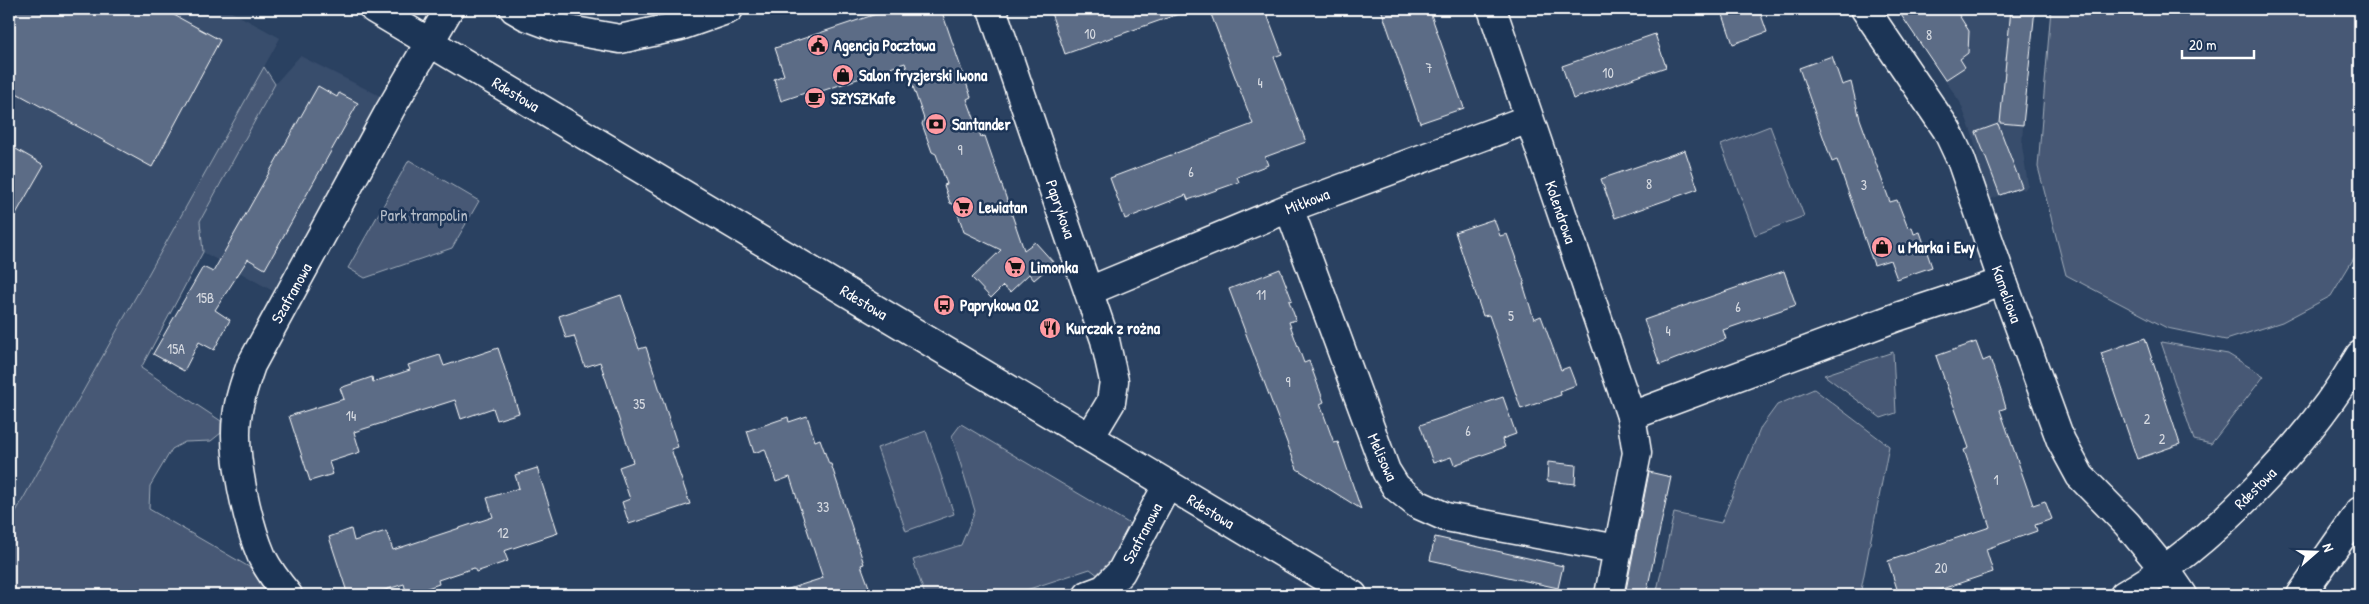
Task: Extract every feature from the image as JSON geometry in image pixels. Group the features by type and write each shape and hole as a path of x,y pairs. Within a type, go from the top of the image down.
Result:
{"street":[{"name":"Rdestowa","path":"374,9 1353,595"},
{"name":"Szafranowa","path":"288,595 272,575 262,557 248,514 237,448 236,419 242,391 251,365 448,9"},
{"path":"514,9 526,16 558,28 620,39 680,26 729,9"},
{"name":"Paprykowa","path":"992,9 1105,340 1114,381 1111,402 1090,437"},
{"name":"Kolendrowa","path":"1492,9 1631,416 1637,453 1609,595"},
{"name":"Kameliowa","path":"1865,9 1947,130 1961,160 2002,282 2061,441 2080,476 2127,524 2183,595"},
{"name":"Miłkowa","path":"1089,291 1288,208 1528,119"},
{"name":"Melisowa","path":"1288,208 1386,471 1396,487 1416,504 1446,517 1618,548"},
{"path":"1631,416 1889,320 2002,282"},
{"name":"Rdestowa","path":"2124,595 2164,569 2217,526 2284,459 2347,377 2360,355"},
{"name":"Szafranowa","path":"1088,595 1104,589 1122,572 1134,545 1168,484"},
{"path":"2301,595 2360,511"}],"shaded area":[{"path":"9,9 226,9 280,38 9,524"},
{"path":"1897,9 2035,9 2023,125 2022,146 2028,185 2024,190 2021,187 1991,199 1985,191 1973,136 1960,102"},
{"path":"300,56 382,97 273,291 203,252 200,221 275,84"}],"green space":[{"path":"2051,9 2360,9 2360,248 2331,296 2282,322 2226,340 2167,328 2066,275 2038,167"},
{"path":"264,67 275,84 200,221 203,252 141,368 221,421 221,433 211,441 185,442 172,449 150,486 149,509 256,571 273,595 9,595 9,524"},
{"path":"1770,126 1804,216 1755,235 1721,145"},
{"name":"Park trampolin","path":"409,160 479,201 452,248 365,278 348,268"},
{"path":"2161,342 2228,354 2264,376 2211,444 2194,440"},
{"path":"1893,352 1896,413 1881,418 1824,375"},
{"path":"1814,389 1889,446 1860,595 1656,595 1674,513 1721,523 1761,427 1777,405"},
{"path":"961,424 1130,524 1103,579 1090,569 1011,595 925,595 913,560 961,545 975,511 952,436"},
{"path":"926,431 954,514 906,531 877,448"}],"building":[{"path":"9,9 163,9 220,40 152,167 9,89"},
{"path":"891,9 941,9 971,97 967,99 981,137 985,136 1024,250 1035,242 1054,263 1034,280 1029,274 1010,292 1003,286 991,298 972,278 1001,250 964,232 955,205 950,203 944,185 947,184 936,154 932,152 922,124 924,119 905,63 807,96 805,93 781,101 774,79 784,75 775,48"},
{"path":"1064,9 1184,9 1184,12 1065,54 1051,13"},
{"path":"1209,9 1265,9 1282,54 1274,57 1306,142 1265,157 1268,165 1237,177 1239,182 1188,200 1186,195 1125,219 1110,178 1253,124"},
{"path":"1381,9 1429,9 1464,108 1420,123"},
{"path":"1721,9 1759,9 1767,32 1733,44"},
{"path":"1897,9 1955,9 1969,31 1968,53 1960,59 1965,67 1945,80"},
{"path":"2011,9 2035,9 2023,125 2000,123"},
{"path":"1655,34 1666,67 1573,99 1562,66"},
{"path":"1832,56 1842,85 1851,82 1860,119 1890,202 1897,200 1908,228 1912,227 1914,234 1920,232 1932,267 1897,279 1890,260 1874,265 1837,160 1832,162 1799,68"},
{"path":"318,86 337,97 339,93 358,103 265,269 248,259 215,310 230,320 214,350 199,342 184,371 153,354 203,267 213,272"},
{"path":"1998,124 2022,187 2000,195 1976,132"},
{"path":"9,145 44,165 9,226"},
{"path":"1685,150 1698,189 1615,218 1601,179"},
{"path":"1494,219 1500,236 1507,234 1525,284 1523,284 1534,319 1541,316 1561,370 1569,367 1576,385 1560,391 1561,395 1521,409 1489,315 1483,316 1455,232"},
{"path":"1280,269 1292,300 1289,301 1296,320 1289,322 1304,363 1309,361 1324,402 1320,404 1334,443 1338,442 1361,509 1297,469 1229,289"},
{"path":"1784,271 1796,305 1723,330 1726,339 1660,365 1644,320"},
{"path":"621,295 639,349 646,347 678,447 671,449 690,504 629,524 622,502 630,499 619,467 633,462 600,362 585,367 574,336 566,338 559,316"},
{"path":"2145,338 2180,444 2137,459 2101,353"},
{"path":"1976,342 1983,361 1990,358 2006,408 2000,410 2033,505 2045,501 2052,519 2035,525 2037,531 1986,549 1993,572 1924,595 1899,595 1888,561 1990,527 1964,450 1969,448 1936,356"},
{"path":"498,348 519,413 497,420 493,408 461,419 455,400 354,432 360,452 329,462 333,474 310,481 289,416 344,399 340,388 372,377 373,382 410,370 408,365 440,355 444,366"},
{"path":"1503,397 1516,434 1502,439 1505,447 1454,465 1451,457 1433,463 1420,425"},
{"path":"807,416 815,441 820,439 829,464 831,464 864,564 861,565 872,595 782,595 782,591 823,578 790,477 776,482 765,449 754,453 747,431 788,417 789,422"},
{"path":"1548,462 1576,465 1575,484 1547,481"},
{"path":"537,468 558,533 504,551 508,561 476,572 474,568 438,580 439,584 407,595 404,584 369,595 348,595 329,537 351,529 354,541 386,531 393,550 493,517 487,498 519,488 515,475"},
{"path":"1649,472 1671,477 1646,595 1625,595"},
{"path":"1435,537 1563,566 1558,588 1430,560"}],"place":[{"name":"Agencja Pocztowa","path":"818,45"},
{"name":"Salon fryzjerski Iwona","path":"843,75"},
{"name":"SZYSZKafe","path":"815,98"},
{"name":"Santander","path":"936,124"},
{"name":"Lewiatan","path":"963,207"},
{"name":"u Marka i Ewy","path":"1882,247"},
{"name":"Limonka","path":"1015,267"},
{"name":"Paprykowa 02","path":"944,305"},
{"name":"Kurczak z rożna","path":"1050,328"}]}
